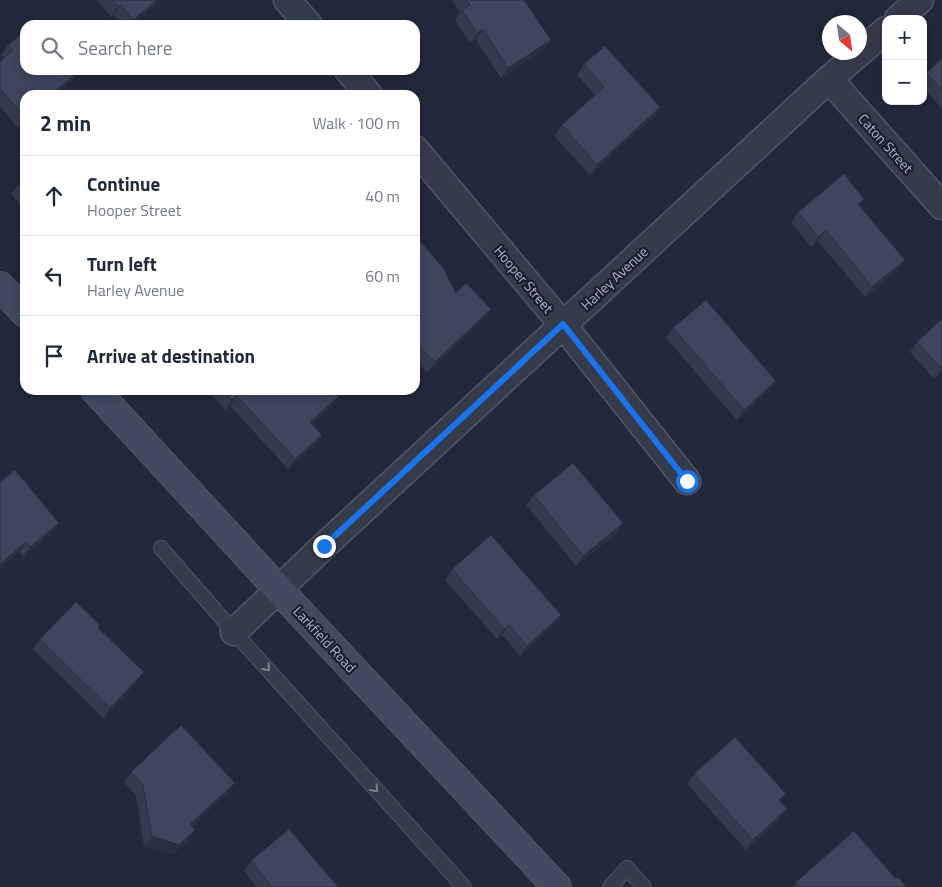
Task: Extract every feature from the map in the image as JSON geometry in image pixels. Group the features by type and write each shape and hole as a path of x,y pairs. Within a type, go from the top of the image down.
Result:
{"main road":[{"path":"0,286 20,308"},
{"name":"Larkfield Road","path":"100,395 557,887"}],"street":[{"path":"287,0 305,20"},
{"path":"903,15 920,0"},
{"name":"Harley Avenue","path":"234,632 563,324 829,79 882,33"},
{"path":"352,75 365,90"},
{"name":"Caton Street","path":"829,79 942,206"},
{"name":"Hooper Street","path":"420,155 563,324 687,481"}],"lane":[{"path":"161,548 234,632 464,887"},
{"path":"610,887 627,868 644,887"}],"building":[{"path":"112,0 157,0 133,20 121,5 118,7"},
{"path":"466,0 524,0 551,40 508,68 483,29 477,33 462,10 470,5"},
{"path":"20,35 20,75 74,75 57,90 20,90 20,111 0,89 0,62 13,50 8,45"},
{"path":"605,46 660,107 597,165 562,125 604,87 584,64"},
{"path":"942,58 942,90 927,74"},
{"path":"844,174 864,199 858,204 905,260 872,287 826,230 818,237 798,212"},
{"path":"420,241 443,268 456,293 466,283 491,309 435,362 420,347"},
{"path":"706,300 776,381 744,410 673,328"},
{"path":"942,319 942,369 917,342"},
{"path":"228,395 339,396 310,422 322,435 295,459 237,396 232,400"},
{"path":"573,463 623,523 583,556 534,495"},
{"path":"15,470 59,523 30,547 26,542 0,564 0,482"},
{"path":"491,535 561,615 527,646 509,625 504,629 452,569"},
{"path":"76,602 100,625 98,628 144,672 110,708 40,639"},
{"path":"181,725 235,783 190,824 195,830 179,845 152,836 143,785 131,772"},
{"path":"735,737 786,794 779,800 787,809 753,840 694,774"},
{"path":"289,829 338,887 272,887 251,861"},
{"path":"854,831 896,879 898,877 906,887 800,887 796,882"}],"route":[{"path":"324,546 563,324 687,481"}]}
